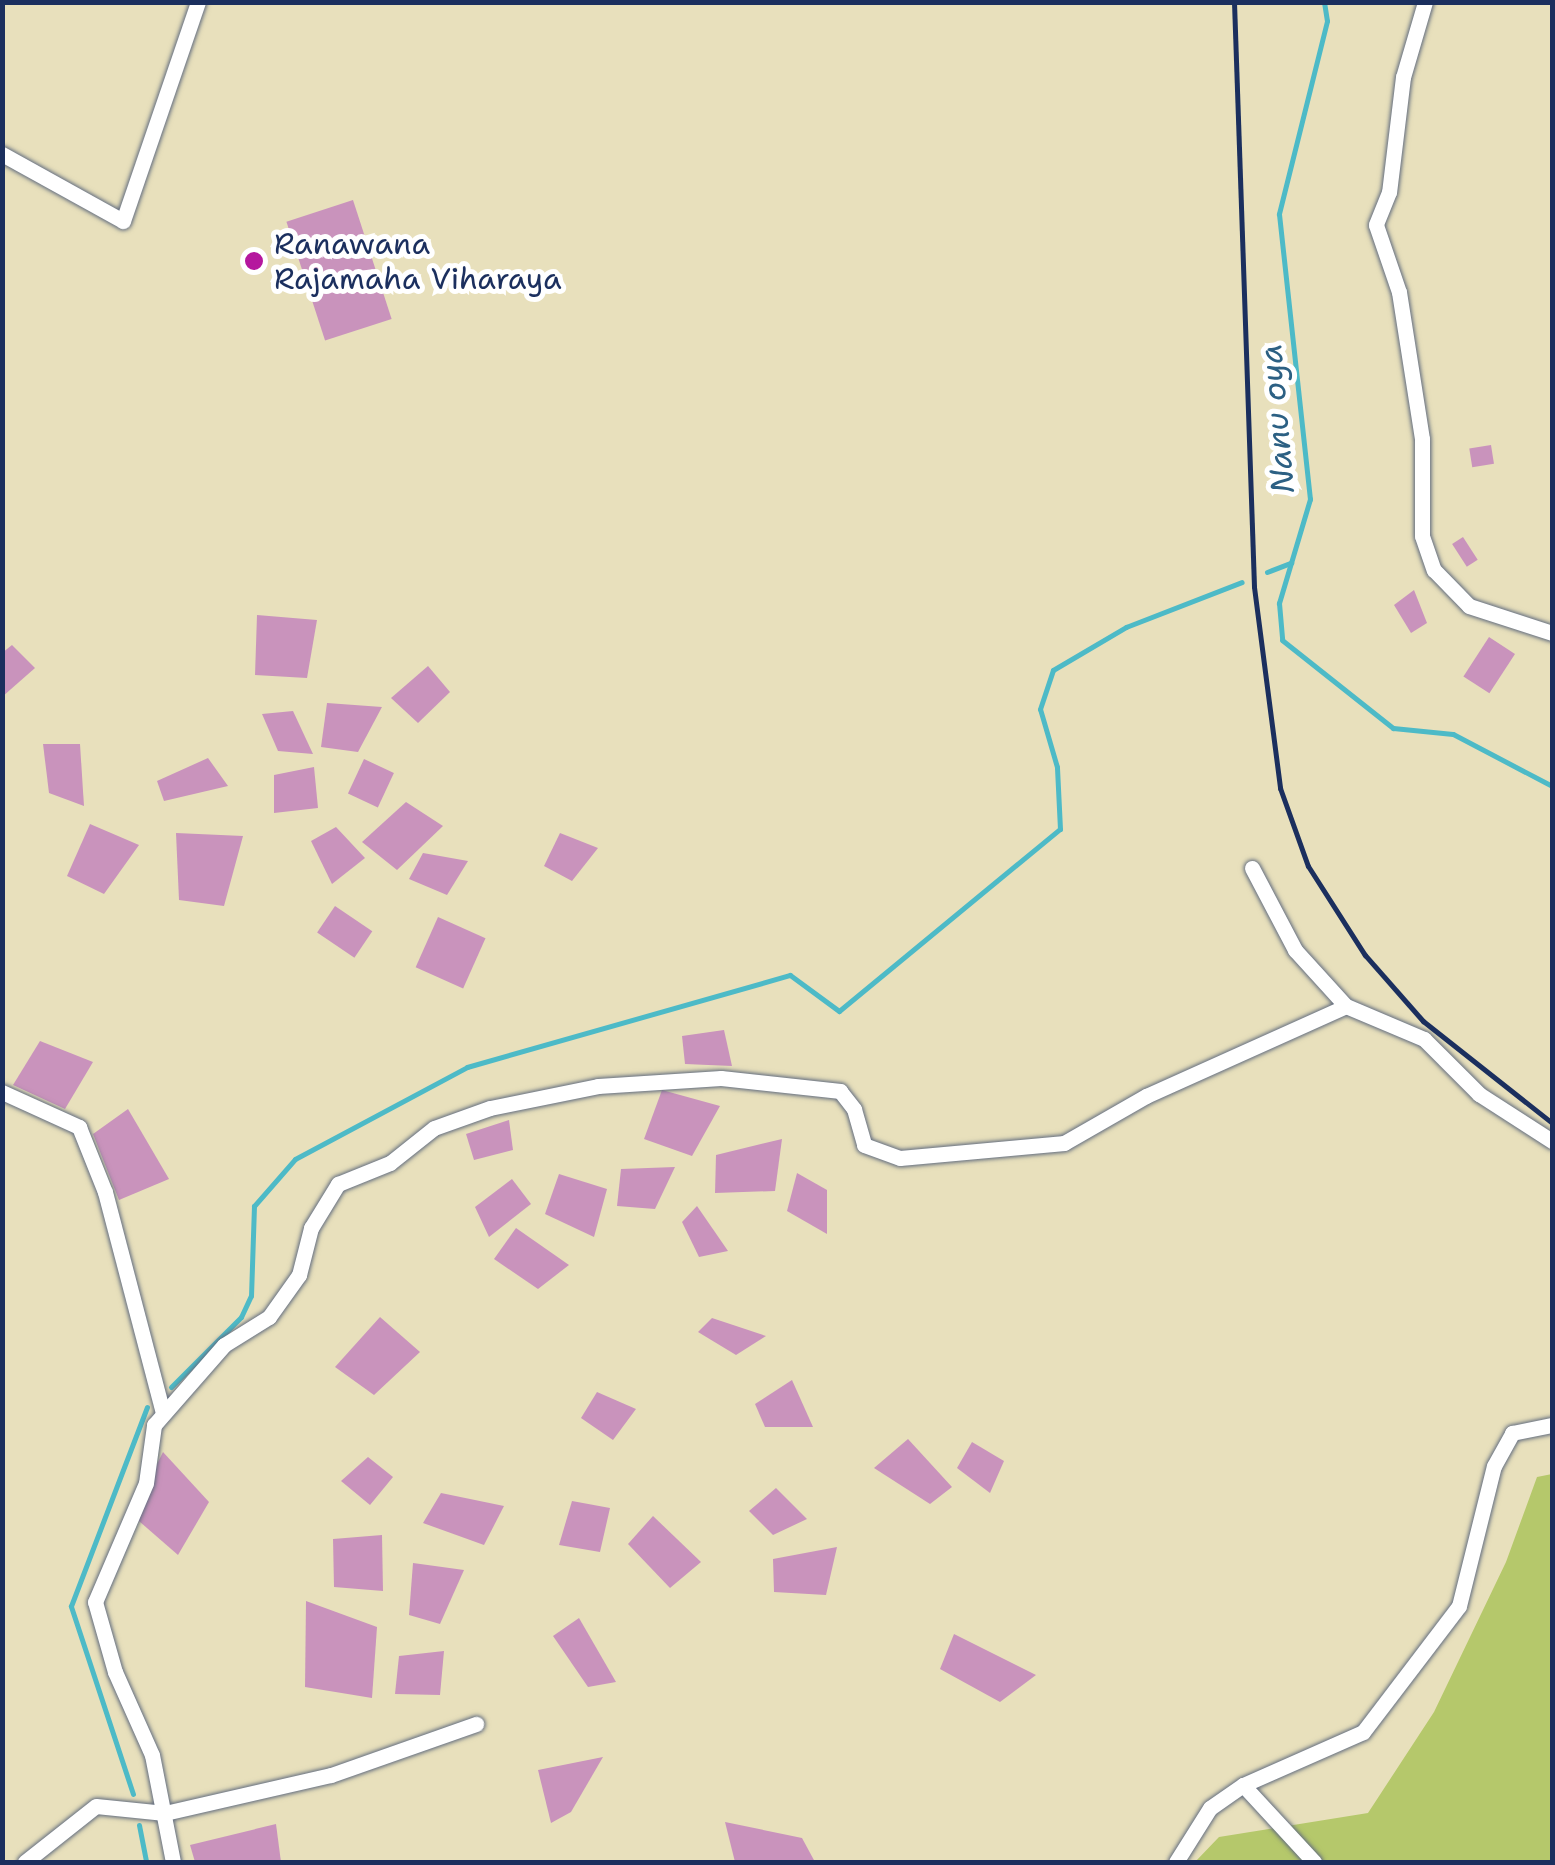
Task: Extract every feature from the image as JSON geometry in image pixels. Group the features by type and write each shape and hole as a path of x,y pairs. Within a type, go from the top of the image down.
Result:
{"street":[{"path":"2,154 124,222 198,2"},
{"path":"1425,2 1403,77 1389,192 1376,225 1399,292 1422,439 1422,536 1434,570 1469,606 1552,634"},
{"path":"1252,868 1295,950 1346,1006 1424,1039 1479,1094 1552,1141"},
{"path":"173,1862 152,1756 115,1672 95,1602 146,1483 154,1425 162,1410 182,1396 224,1345 269,1318 299,1275 311,1228 338,1184 390,1163 434,1128 490,1108 598,1086 721,1078 840,1091 854,1109 864,1145 900,1158 1064,1143 1146,1096 1346,1006"},
{"path":"2,1092 79,1127 105,1192 162,1410"},
{"path":"1176,1862 1210,1808 1243,1785 1363,1732 1459,1606 1494,1466 1512,1433 1552,1425"},
{"path":"26,1862 96,1806 165,1813 331,1775 476,1724"},
{"path":"1243,1785 1314,1862"}],"green space":[{"path":"1552,1474 1552,1862 1195,1862 1219,1837 1368,1813 1434,1712 1506,1562 1537,1477"}],"building":[{"name":"Ranawana Rajamaha Viharaya","path":"353,200 392,319 325,341 286,222"},
{"path":"1491,445 1494,464 1472,467 1469,448"},
{"path":"1463,537 1478,560 1467,567 1452,544"},
{"path":"1414,590 1427,623 1411,633 1394,605"},
{"path":"257,615 317,620 307,678 255,675"},
{"path":"1489,637 1515,654 1489,693 1463,676"},
{"path":"12,645 35,668 2,697 2,653"},
{"path":"428,666 450,692 418,723 391,698"},
{"path":"327,703 382,707 358,752 321,747"},
{"path":"293,711 313,754 278,751 262,714"},
{"path":"43,744 80,744 84,806 49,793"},
{"path":"208,758 228,786 164,801 157,781"},
{"path":"364,759 394,773 378,807 348,793"},
{"path":"314,767 318,808 274,813 274,775"},
{"path":"406,802 443,826 397,870 362,842"},
{"path":"90,824 139,845 104,894 67,876"},
{"path":"336,827 365,858 332,884 311,841"},
{"path":"176,833 243,836 224,906 179,900"},
{"path":"560,833 598,848 572,881 544,866"},
{"path":"423,853 468,861 447,895 409,879"},
{"path":"335,906 372,931 354,958 317,933"},
{"path":"438,917 486,938 463,988 416,967"},
{"path":"724,1030 732,1066 685,1064 682,1036"},
{"path":"40,1041 93,1062 65,1109 13,1085"},
{"path":"662,1090 720,1106 692,1156 644,1139"},
{"path":"128,1109 169,1179 119,1200 93,1134"},
{"path":"509,1120 513,1150 474,1160 466,1134"},
{"path":"782,1139 775,1191 715,1193 716,1155"},
{"path":"675,1167 655,1209 617,1206 621,1169"},
{"path":"797,1173 827,1190 827,1234 787,1211"},
{"path":"559,1174 607,1189 594,1237 545,1214"},
{"path":"512,1179 531,1204 489,1237 475,1207"},
{"path":"697,1206 728,1251 699,1257 682,1222"},
{"path":"516,1228 569,1265 538,1289 494,1259"},
{"path":"380,1317 420,1352 374,1395 335,1367"},
{"path":"712,1318 766,1336 736,1355 698,1332"},
{"path":"792,1380 813,1427 765,1427 755,1404"},
{"path":"597,1392 636,1409 613,1440 581,1418"},
{"path":"908,1439 952,1487 930,1504 874,1468"},
{"path":"972,1442 1004,1461 990,1493 957,1468"},
{"path":"163,1452 209,1502 178,1555 132,1515"},
{"path":"368,1457 393,1477 370,1505 341,1481"},
{"path":"776,1488 807,1519 773,1535 749,1511"},
{"path":"441,1493 504,1506 484,1545 423,1523"},
{"path":"572,1501 610,1508 600,1552 559,1545"},
{"path":"653,1516 701,1562 670,1588 628,1544"},
{"path":"382,1535 383,1591 334,1587 333,1539"},
{"path":"837,1547 826,1595 774,1592 773,1559"},
{"path":"413,1563 464,1570 440,1624 409,1615"},
{"path":"306,1601 377,1627 372,1698 305,1687"},
{"path":"579,1618 616,1682 588,1687 553,1636"},
{"path":"954,1634 1036,1675 1000,1702 940,1669"},
{"path":"444,1651 440,1695 395,1694 399,1656"},
{"path":"603,1757 571,1812 551,1823 538,1770"},
{"path":"725,1822 802,1838 815,1862 735,1862"},
{"path":"276,1824 281,1862 195,1862 190,1845"}],"waterway":[{"name":"Nanu oya","path":"1324,2 1327,21 1279,214 1310,499 1279,603 1282,640 1393,728 1453,734 1552,786"},
{"path":"1267,572 1291,563"},
{"path":"171,1387 241,1317 251,1296 254,1206 295,1159 467,1067 790,975 839,1011 1060,829 1057,767 1040,709 1053,670 1126,627 1242,582"},
{"path":"133,1794 71,1606 147,1407"},
{"path":"139,1825 146,1862"}],"railway":[{"path":"1234,2 1254,587 1280,788 1308,866 1365,955 1423,1021 1552,1123"}],"place":[{"name":"Ranawana Rajamaha Viharaya","path":"254,261"}]}
